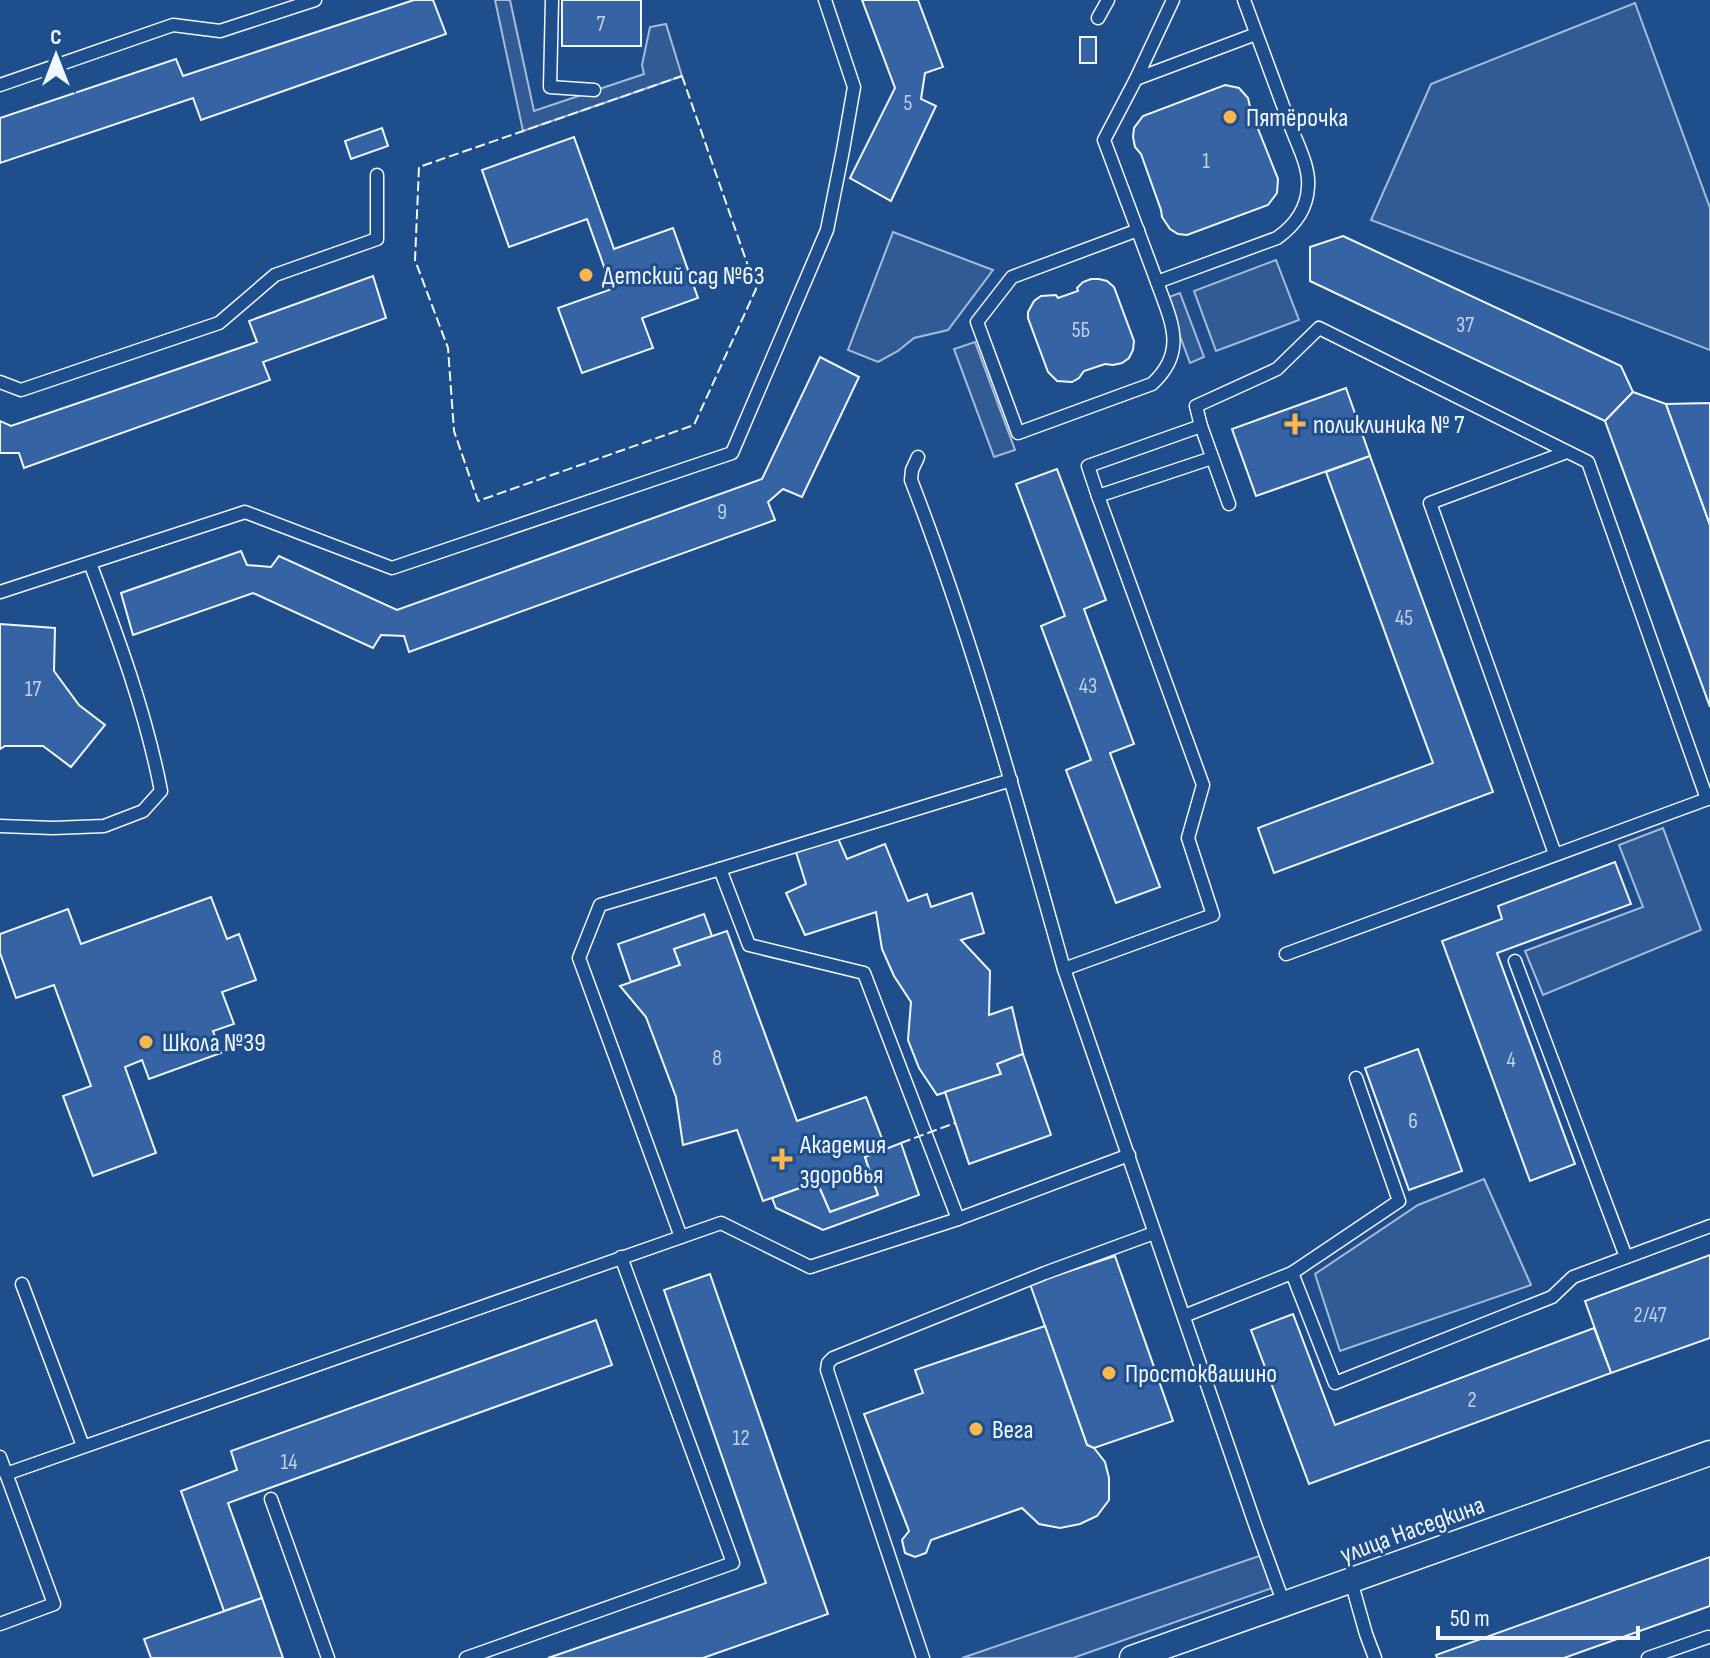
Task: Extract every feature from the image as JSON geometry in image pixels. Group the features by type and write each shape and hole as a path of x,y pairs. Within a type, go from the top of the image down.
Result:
{"street":[{"name":"улица Наседкина","path":"1132,1658 1710,1453"}],"lane":[{"path":"0,85 173,25 220,31 315,0"},
{"path":"552,0 550,87 594,90"},
{"path":"0,592 245,512 392,568 732,453 827,230 854,87 825,0"},
{"path":"1098,18 1108,0"},
{"path":"1138,230 1012,277 977,322 1018,433 1152,384 1172,356 1174,332 1157,282 1138,230 1104,140 1173,0"},
{"path":"1157,282 1277,238 1287,231 1303,210 1309,185 1307,172 1244,0"},
{"path":"1136,79 1256,34"},
{"path":"0,382 21,390 219,323 275,275 377,239 377,175"},
{"path":"1229,504 1196,406 1277,369 1319,328 1588,462 1709,798 1286,954"},
{"path":"1064,969 1213,915 1188,838 1203,785 1088,466 1201,426"},
{"path":"1555,854 1430,503 1567,452"},
{"path":"918,457 911,480 951,588 1011,780 1064,969 1284,1604"},
{"path":"1098,496 1212,458"},
{"path":"0,826 104,826 143,811 161,791 154,757 117,635 90,563"},
{"path":"681,1237 579,958 600,905 1011,780"},
{"path":"720,869 749,945 864,973 958,1219"},
{"path":"1515,961 1626,1257"},
{"path":"1184,1316 1292,1273 1399,1201 1356,1078"},
{"path":"6,1474 721,1223 810,1267 958,1219 1129,1155"},
{"path":"1292,1273 1335,1383 1552,1297 1573,1277 1710,1226"},
{"path":"923,1658 827,1370 828,1363 833,1358 1031,1279 1154,1233"},
{"path":"466,1658 733,1563 621,1257"},
{"path":"22,1284 83,1446"},
{"path":"0,1457 54,1604 0,1624"},
{"path":"271,1499 328,1658"},
{"path":"1351,1581 1375,1658"},
{"path":"1648,1658 1708,1637"}],"shaded area":[{"path":"495,0 510,0 534,111 644,74 642,65 650,27 666,24 682,76 523,131"},
{"path":"1635,3 1710,208 1710,350 1371,220 1431,84"},
{"path":"893,232 993,270 948,330 914,338 878,362 848,350"},
{"path":"1276,260 1299,320 1216,351 1194,291"},
{"path":"1180,293 1204,357 1190,363 1166,298"},
{"path":"975,342 1015,450 994,457 954,349"},
{"path":"1663,828 1701,930 1543,995 1525,951 1643,907 1619,845"},
{"path":"1484,1179 1531,1285 1340,1351 1315,1274 1418,1205"},
{"path":"1262,1555 1275,1587 1073,1658 962,1658"}],"building":[{"path":"414,0 433,0 446,34 201,120 193,98 0,163 0,118 176,59 183,76"},
{"path":"562,0 641,0 641,46 562,46"},
{"path":"862,0 918,0 943,67 925,73 921,99 936,106 891,201 850,178 895,88"},
{"path":"1080,37 1096,37 1096,63 1080,63"},
{"path":"1225,85 1239,88 1248,98 1278,179 1277,193 1268,205 1187,235 1178,234 1162,217 1141,154 1135,147 1134,128 1143,116"},
{"path":"382,128 388,146 351,159 345,141"},
{"path":"574,137 614,249 673,228 698,298 642,318 653,348 582,373 558,308 612,289 587,219 509,247 482,170"},
{"path":"1343,236 1621,366 1633,392 1605,421 1310,281 1310,247"},
{"path":"373,276 386,318 263,362 270,380 24,468 19,453 0,453 0,421 11,426 257,342 249,321"},
{"path":"1091,279 1107,281 1114,287 1134,341 1133,350 1122,363 1105,364 1084,371 1072,382 1057,381 1048,372 1028,312 1041,296 1056,295 1058,298 1078,291 1083,282"},
{"path":"820,357 859,377 802,497 783,489 768,502 775,520 409,652 404,636 381,635 373,648 253,593 133,635 121,593 241,551 247,565 271,567 279,556 397,610 762,479"},
{"path":"1346,388 1370,456 1256,496 1232,429"},
{"path":"1633,392 1666,404 1710,525 1710,707 1605,421"},
{"path":"1710,403 1710,525 1666,404"},
{"path":"1370,456 1493,792 1274,873 1258,828 1433,763 1326,472"},
{"path":"1057,469 1106,600 1084,609 1134,744 1110,753 1160,887 1116,903 1066,770 1091,760 1041,626 1065,616 1016,484"},
{"path":"0,624 55,628 54,671 79,705 105,725 71,767 43,746 5,746 0,749"},
{"path":"837,836 847,859 885,844 908,901 927,894 931,907 972,893 984,933 961,940 990,971 989,1015 1012,1007 1023,1054 997,1064 1001,1074 937,1095 919,1068 908,1040 911,1002 894,976 882,949 876,912 805,935 786,893 806,884 795,849"},
{"path":"1615,862 1631,904 1497,953 1575,1164 1530,1181 1442,941 1502,919 1498,906"},
{"name":"Школа №39","path":"211,897 227,939 239,934 256,980 222,992 234,1024 213,1031 221,1053 149,1079 142,1060 125,1067 156,1153 93,1176 63,1096 91,1086 54,985 16,998 0,953 0,934 68,909 81,944"},
{"path":"704,914 712,936 674,949 680,965 631,982 618,944"},
{"path":"727,931 797,1121 866,1097 886,1149 865,1157 878,1195 830,1212 817,1182 763,1201 737,1130 683,1145 676,1097 646,1017 620,986 680,965 674,949"},
{"path":"1418,1049 1462,1171 1409,1190 1365,1068"},
{"path":"1023,1054 1051,1135 969,1164 945,1092 1001,1074 997,1064"},
{"path":"901,1143 919,1195 823,1230 776,1208 772,1198 817,1182 830,1212 878,1195 865,1157"},
{"path":"1710,1255 1710,1338 1611,1373 1585,1301"},
{"name":"Простоквашино","path":"1115,1256 1173,1421 1094,1448 1087,1445 1030,1284"},
{"path":"710,1274 828,1614 703,1658 548,1658 766,1583 664,1290"},
{"path":"1293,1314 1335,1425 1594,1328 1611,1373 1309,1484 1251,1330"},
{"path":"596,1320 612,1365 228,1503 262,1598 224,1611 181,1491 237,1470 231,1451"},
{"name":"Вега","path":"1045,1326 1087,1445 1094,1448 1105,1462 1109,1500 1097,1516 1080,1524 1060,1528 1039,1524 1022,1508 931,1540 926,1553 915,1557 905,1553 902,1540 909,1531 864,1414 923,1393 915,1370"},
{"path":"1710,1557 1710,1606 1564,1658 1437,1658 1436,1655"},
{"path":"262,1598 283,1658 151,1658 144,1639"}],"fence":[{"path":"682,76 756,289 694,425 478,501 454,431 448,348 415,260 419,167 682,76"},
{"path":"901,1143 955,1123"}],"place":[{"name":"Пятёрочка","path":"1230,117"},
{"name":"Детский сад №63","path":"586,275"},
{"name":"поликлиника № 7","path":"1295,424"},
{"name":"Школа №39","path":"146,1042"},
{"name":"Академия здоровья","path":"782,1159"},
{"name":"Простоквашино","path":"1109,1373"},
{"name":"Вега","path":"976,1429"}]}
